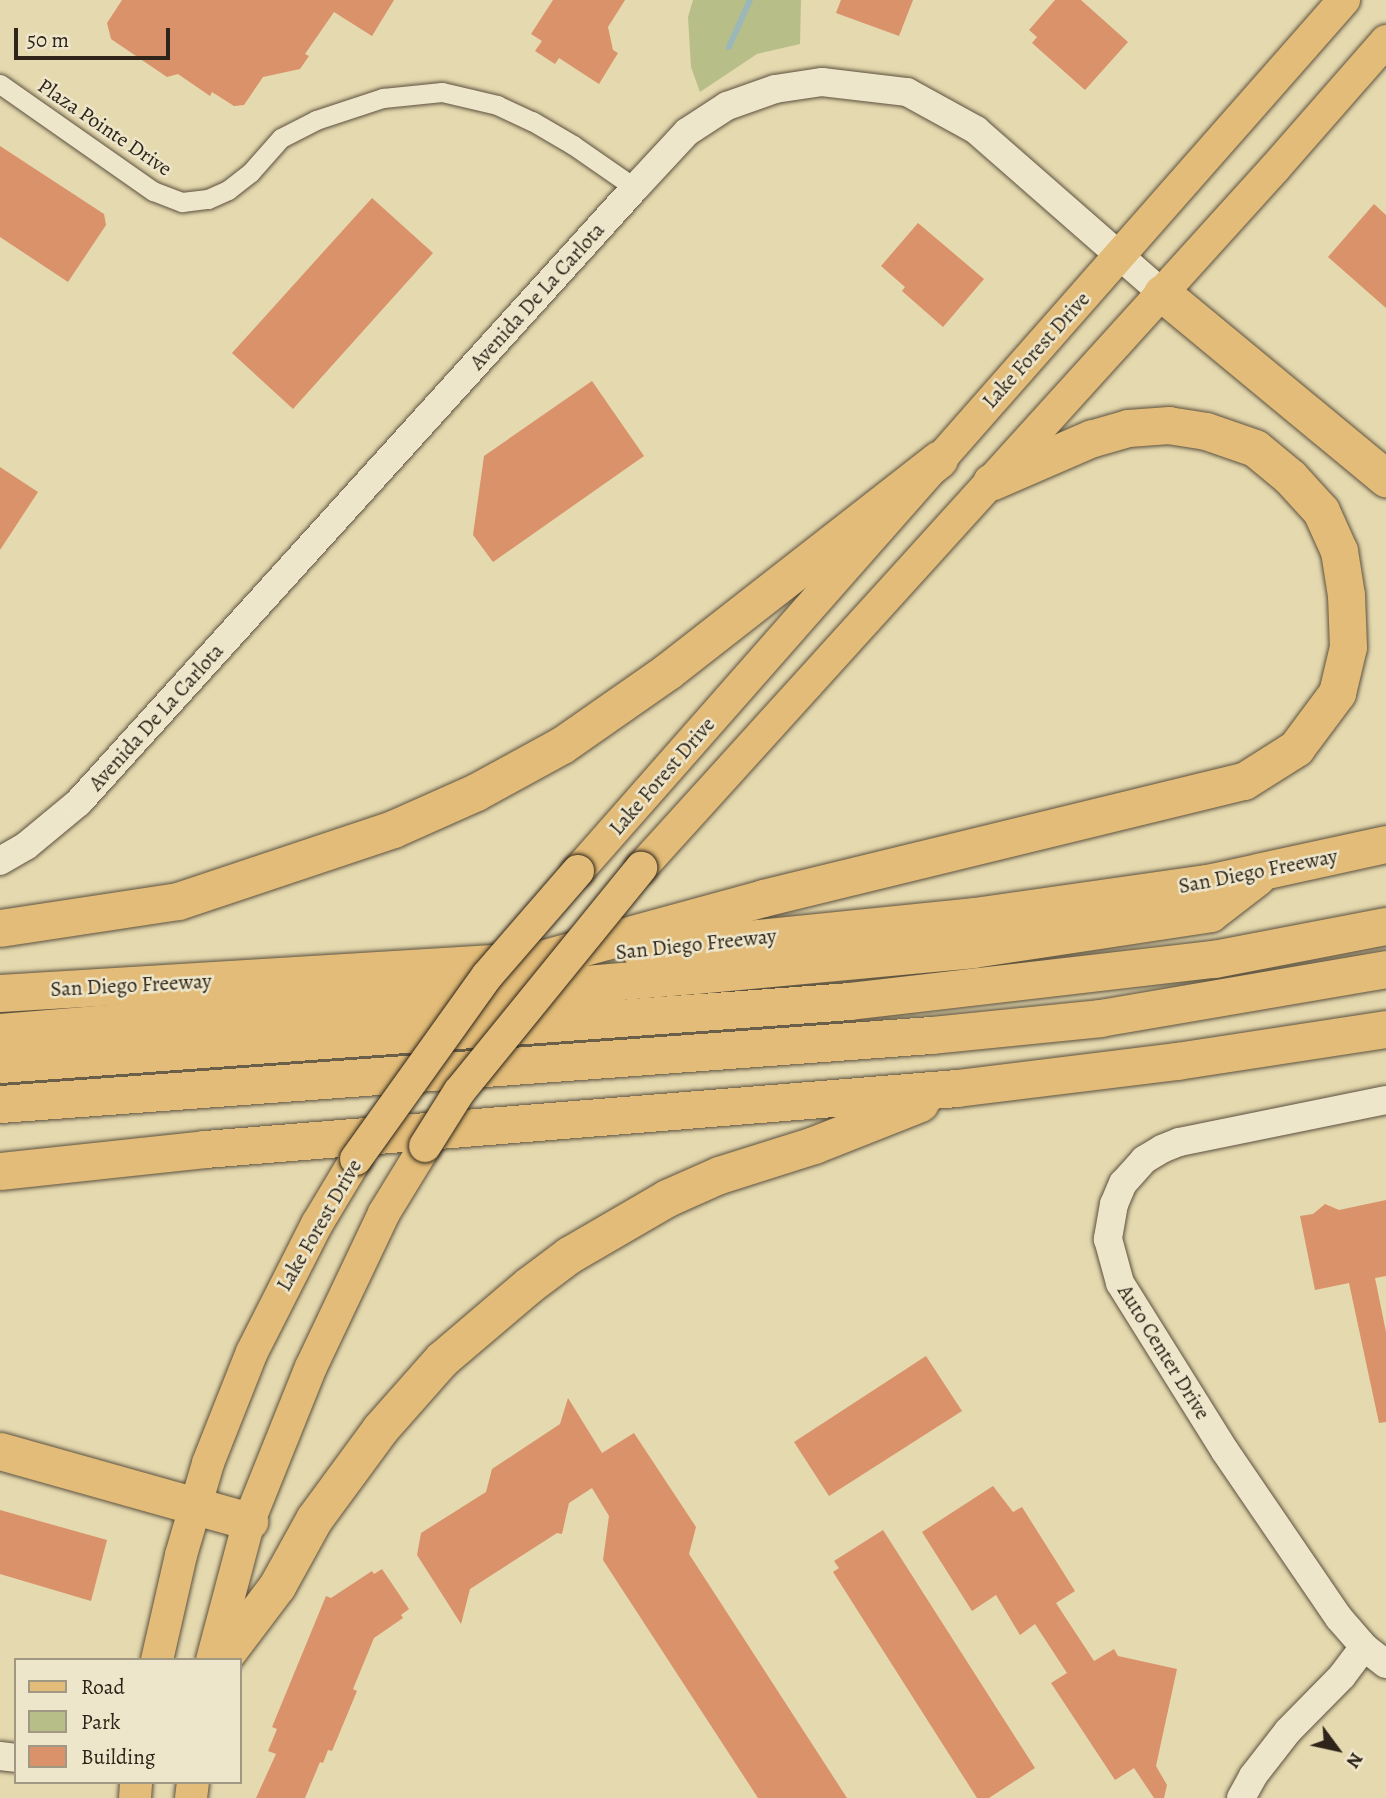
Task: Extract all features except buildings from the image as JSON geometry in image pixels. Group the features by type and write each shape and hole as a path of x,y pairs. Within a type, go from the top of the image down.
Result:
{"highway":[{"path":"1162,293 1386,478"},
{"path":"537,960 763,898 1244,781 1296,748 1337,693 1348,647 1346,596 1339,551 1321,512 1290,477 1255,448 1206,431 1169,425 1128,428 1092,438 990,482"},
{"path":"0,928 178,901 393,829 476,792 562,745 668,671 939,459"},
{"name":"San Diego Freeway","path":"0,993 537,960 975,916 1264,872 1386,844"},
{"path":"0,1031 720,973 973,949 1210,913 1264,872"},
{"path":"0,1064 849,1001 1214,959 1386,926"},
{"path":"0,1104 944,1034 1100,1018 1386,969"},
{"path":"0,1171 232,1146 957,1088 1177,1061 1386,1029"},
{"path":"223,1658 277,1586 314,1519 380,1429 442,1359 529,1285 569,1255 667,1198 719,1175 814,1145 957,1088"},
{"path":"0,1451 249,1521"}],"main road":[{"name":"Lake Forest Drive","path":"158,1658 208,1464 251,1352 317,1224 356,1159 487,976 1345,0"},
{"path":"213,1658 249,1521 351,1280 384,1213 467,1082 641,868 1162,293 1386,41"},
{"name":"Avenida De La Carlota","path":"0,861 43,833 87,793 687,132 727,106 775,89 822,82 873,85 907,92 976,130 1162,293"},
{"name":"Auto Center Drive","path":"1375,1655 1339,1618 1145,1324 1120,1283 1108,1239 1114,1204 1123,1184 1144,1160 1162,1149 1179,1142 1386,1100"},
{"path":"1241,1798 1253,1776 1288,1731 1342,1676 1375,1655"}],"street":[{"name":"Plaza Pointe Drive","path":"0,84 153,191 182,202 208,199 228,190 250,173 281,138 316,120 383,97 442,92 497,106 532,121 573,145 635,188"}],"green space":[{"path":"693,0 801,0 800,44 757,54 700,92 691,67 688,17"}],"waterway":[{"path":"729,47 750,0"}]}
